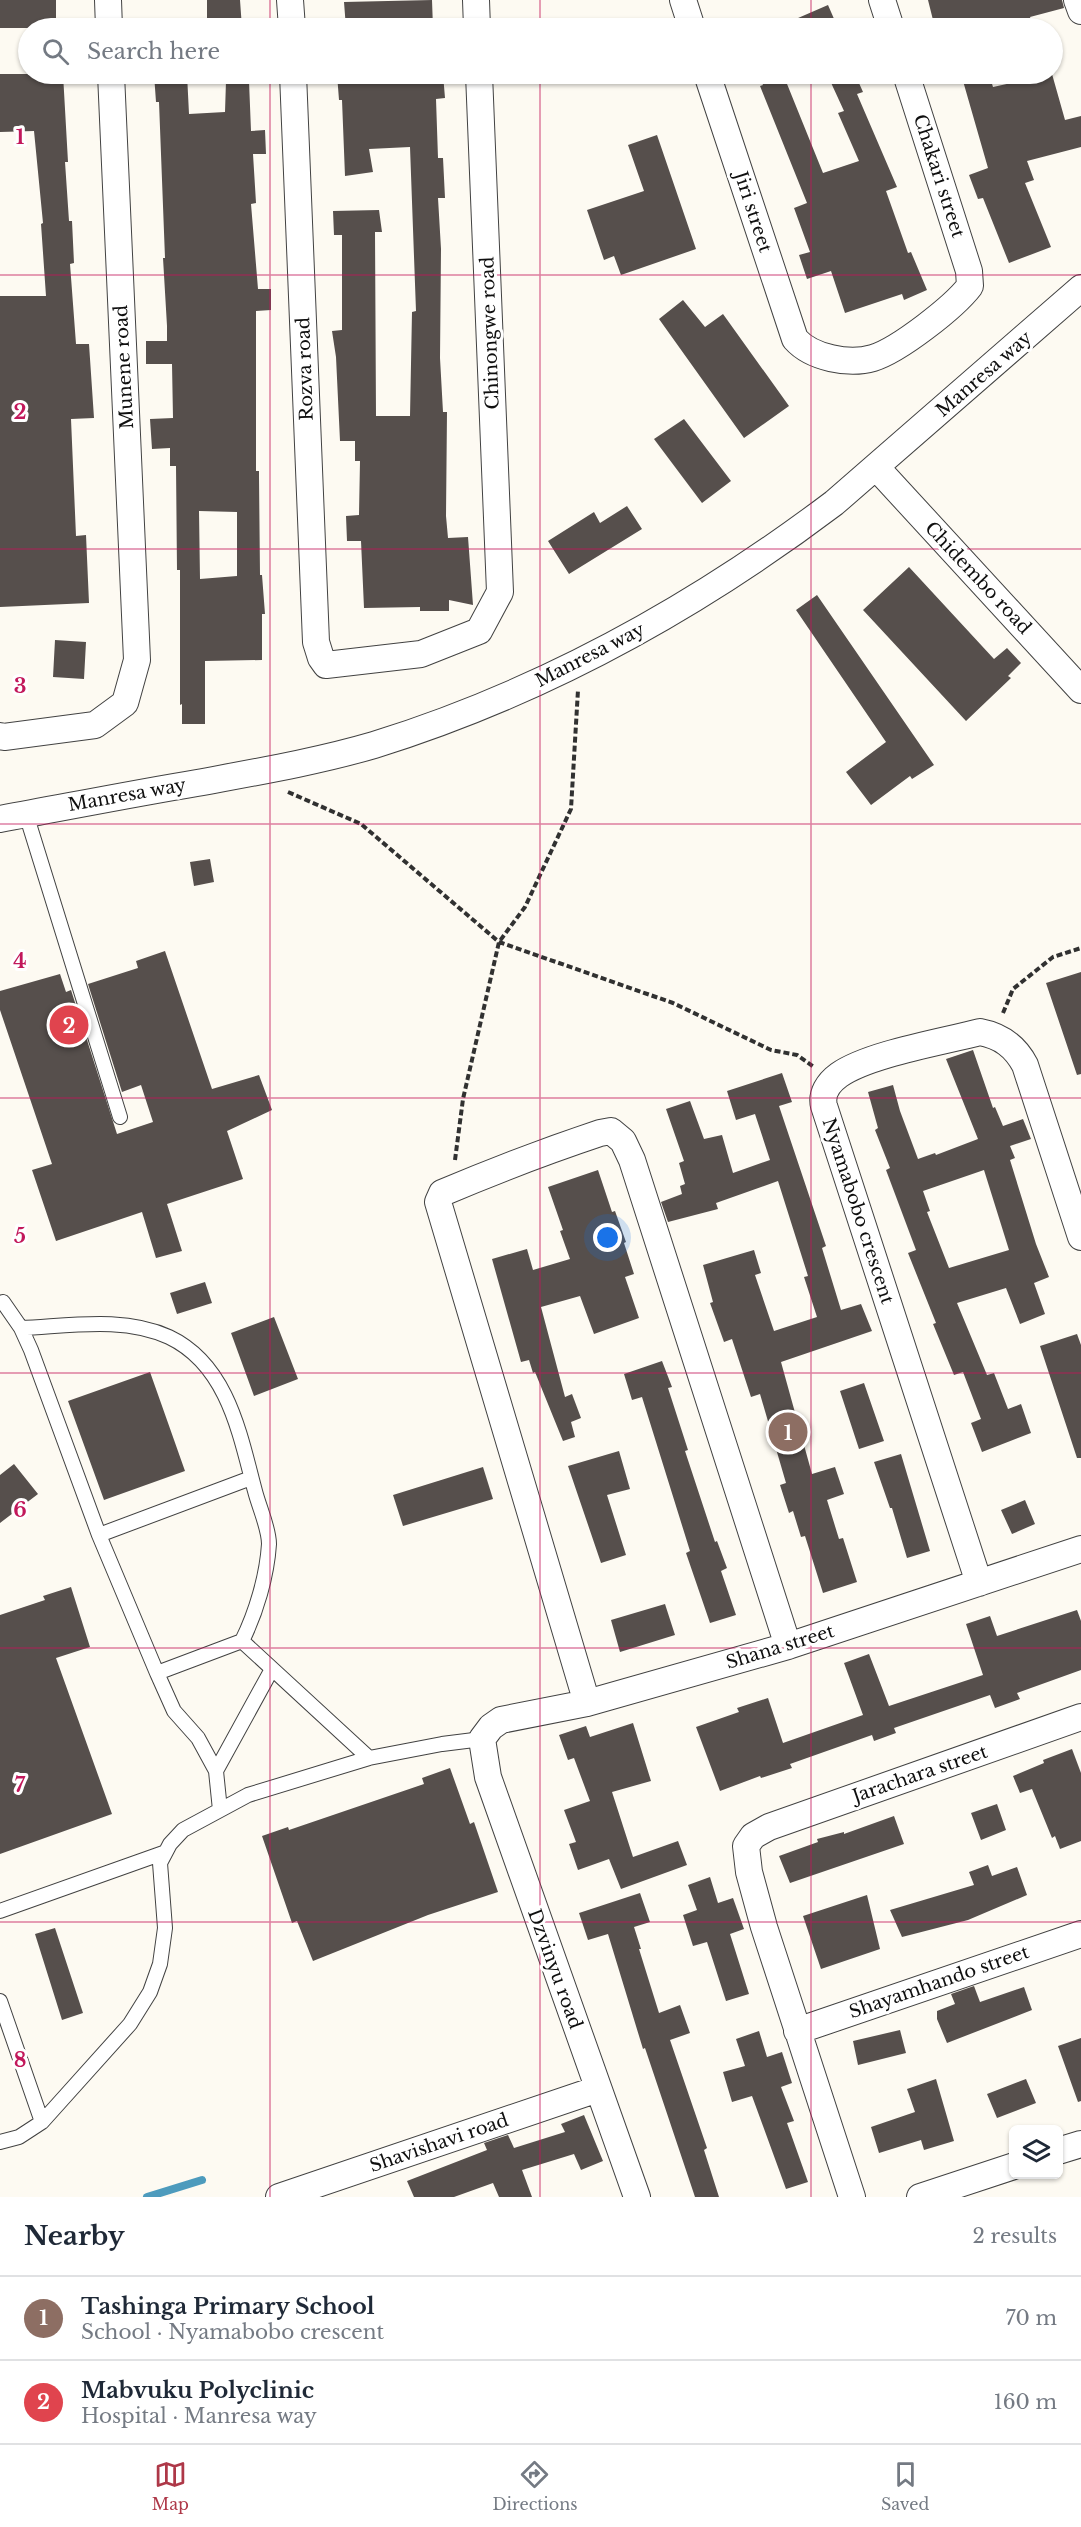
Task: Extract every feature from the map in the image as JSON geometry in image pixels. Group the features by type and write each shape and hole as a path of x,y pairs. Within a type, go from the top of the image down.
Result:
{"street":[{"path":"108,0 109,18"},
{"path":"291,0 292,18"},
{"path":"476,0 477,18"},
{"path":"683,0 689,18"},
{"path":"882,0 888,18"},
{"path":"1077,0 1081,11"},
{"name":"Munene road","path":"0,736 95,725 125,703 137,660 111,84"},
{"name":"Rozva road","path":"293,84 316,642 324,662 326,665 421,654 479,632 500,592"},
{"name":"Chinongwe road","path":"479,84 500,592"},
{"name":"Jiri street","path":"710,84 791,330 795,339 804,347 815,353 840,359 861,360 883,354 913,335 960,297 970,286 970,278"},
{"name":"Chakari street","path":"909,84 970,278"},
{"name":"Manresa way","path":"0,819 281,768 374,745 482,707 580,663 655,621 793,534 876,467 1081,288"},
{"name":"Chidembo road","path":"876,467 1081,690"},
{"path":"832,1081 867,1061 980,1032 994,1035 1018,1052 1025,1065 1081,1237"},
{"name":"Nyamabobo crescent","path":"832,1081 823,1096 824,1106 979,1583"},
{"path":"587,1703 439,1208 438,1197 520,1160 600,1133 611,1131 623,1141 635,1171 788,1646"},
{"name":"Shana street","path":"482,1739 491,1727 501,1720 587,1703 788,1646 1081,1549"},
{"name":"Jarachara street","path":"797,2031 764,1927 746,1856 748,1842 759,1832 1081,1718"},
{"name":"Dzvinyu road","path":"482,1739 488,1777 637,2197"},
{"name":"Shayamhando street","path":"797,2031 1081,1934"},
{"path":"797,2031 852,2197"},
{"name":"Shavishavi road","path":"279,2197 598,2090"},
{"path":"1063,2150 1081,2144"},
{"path":"920,2197 1009,2168"}],"lane":[{"path":"26,814 120,1117"},
{"path":"1,1300 21,1328 31,1350 99,1535 174,1711 198,1738 216,1771 220,1810"},
{"path":"21,1328 116,1323 168,1337 193,1351 210,1371 233,1410 269,1542 250,1624 242,1641 157,1673"},
{"path":"99,1535 251,1478"},
{"path":"242,1641 369,1758"},
{"path":"216,1771 272,1669"},
{"path":"0,2142 19,2137 42,2122 130,2024 150,1992 160,1964 165,1928 160,1863 163,1853 183,1830 248,1795 369,1758 482,1739"},
{"path":"0,1911 163,1853"},
{"path":"0,2001 42,2122"}],"path":[{"path":"456,1187 454,1171 463,1099 499,942 525,907 571,809 580,663"},
{"path":"246,774 361,824 499,942 673,1003 771,1050 797,1055 832,1081"},
{"path":"994,1035 1013,990 1053,957 1081,948"}],"building":[{"path":"0,0 56,0 56,18 18,18 18,28 0,28"},
{"path":"207,0 240,0 241,18 207,18"},
{"path":"432,0 433,18 345,18 344,2"},
{"path":"928,0 1062,0 1064,8 1030,18 932,18"},
{"path":"828,5 834,18 798,18"},
{"path":"0,74 18,74 18,84 64,84 68,162 65,162 69,221 72,221 74,263 70,264 76,344 89,344 94,418 71,419 76,536 86,535 89,603 0,607 0,296 46,296 41,224 43,223 34,131 0,132"},
{"path":"155,84 188,84 189,114 225,112 226,84 249,84 251,131 265,130 266,154 253,154 256,203 251,204 258,289 271,289 271,310 256,311 256,471 259,471 260,575 262,575 265,614 262,614 262,660 205,661 205,724 182,724 176,466 170,466 170,448 152,449 150,419 173,418 172,364 146,364 146,341 167,341 159,102 156,102","holes":["199,511 237,512 237,576 200,579"]},
{"path":"338,84 444,84 445,98 436,99 438,158 443,158 445,198 438,198 441,249 440,358 443,412 447,412 446,516 448,538 468,537 473,605 449,600 449,611 420,611 420,607 364,608 361,541 347,541 346,516 359,515 360,461 355,461 355,441 340,441 336,357 332,331 342,330 342,235 334,235 333,211 379,210 382,232 375,232 376,416 410,416 412,312 416,311 410,147 369,149 373,172 345,176 342,100 339,100"},
{"path":"787,84 823,173 859,161 838,113 844,111 832,84 859,84 863,92 857,94 897,187 886,191 908,253 911,252 927,290 904,300 902,294 845,313 831,271 807,279 799,255 810,252 794,208 807,203 760,86"},
{"path":"964,84 992,84 993,87 1007,84 1055,84 1065,120 1081,116 1081,147 1027,161 1034,180 1025,183 1051,247 1009,263 983,198 978,199 969,175 988,168"},
{"path":"657,135 696,249 621,275 614,256 604,260 587,210 644,191 628,145"},
{"path":"683,300 705,327 723,314 789,406 744,438 659,319"},
{"path":"684,419 731,481 702,503 654,439"},
{"path":"627,506 642,529 569,574 548,541 594,512 600,523"},
{"path":"909,567 994,659 1007,648 1021,663 1008,676 1011,678 966,721 863,610"},
{"path":"817,595 934,765 912,779 910,776 871,805 846,772 886,742 796,610"},
{"path":"55,640 86,642 84,679 53,677"},
{"path":"210,859 214,882 194,886 190,862"},
{"path":"165,951 212,1089 259,1075 272,1110 227,1131 243,1179 167,1204 182,1251 156,1258 142,1212 56,1241 32,1170 52,1164 0,1010 0,991 60,974 66,992 71,990 117,1134 153,1122 141,1085 122,1092 88,984 138,968 136,961"},
{"path":"1081,972 1081,1074 1077,1075 1046,983"},
{"path":"973,1050 993,1108 995,1107 1003,1126 1023,1119 1031,1139 1010,1146 1015,1158 1010,1160 1036,1244 1049,1277 1034,1283 1045,1314 1020,1324 1006,1288 957,1303 987,1375 994,1373 1008,1409 1021,1404 1031,1433 982,1452 971,1423 981,1419 963,1372 954,1375 908,1253 916,1250 886,1170 890,1168 875,1130 878,1128 868,1092 893,1085 918,1159 935,1153 936,1155 978,1139 946,1059","holes":["984,1170 1009,1250 949,1268 927,1212 930,1211 923,1191"]},
{"path":"782,1073 792,1102 779,1106 826,1246 822,1248 841,1310 861,1304 872,1331 781,1362 812,1474 835,1467 844,1494 827,1500 839,1539 843,1538 857,1582 823,1593 805,1536 801,1537 793,1511 789,1513 780,1485 786,1483 760,1394 751,1397 732,1339 724,1342 710,1303 713,1302 703,1265 754,1250 761,1273 755,1275 774,1331 817,1317 804,1277 808,1276 778,1181 716,1203 718,1209 668,1222 661,1202 682,1194 680,1186 685,1184 679,1163 684,1161 666,1109 690,1101 704,1139 722,1135 733,1173 770,1160 755,1114 736,1120 727,1091"},
{"path":"598,1170 612,1212 615,1211 626,1242 624,1243 634,1274 625,1277 639,1318 594,1334 580,1296 541,1307 565,1397 572,1394 581,1418 571,1422 575,1437 563,1441 529,1360 521,1362 492,1259 527,1249 533,1270 570,1259 548,1187"},
{"path":"205,1282 212,1303 177,1314 170,1293"},
{"path":"274,1317 298,1379 254,1396 231,1333"},
{"path":"1077,1334 1081,1345 1081,1458 1077,1458 1040,1346"},
{"path":"662,1361 672,1387 668,1388 688,1450 685,1451 715,1542 717,1541 727,1568 721,1571 736,1615 710,1623 686,1553 690,1551 642,1397 632,1400 624,1374"},
{"path":"150,1372 185,1471 104,1500 68,1401"},
{"path":"864,1383 884,1441 859,1449 840,1391"},
{"path":"619,1451 630,1489 607,1495 626,1555 601,1563 568,1466"},
{"path":"901,1454 930,1551 907,1558 892,1508 890,1508 874,1462"},
{"path":"14,1464 38,1494 0,1523 0,1475"},
{"path":"483,1467 493,1499 403,1526 393,1495"},
{"path":"1025,1500 1035,1524 1012,1534 1001,1510"},
{"path":"71,1587 90,1647 56,1658 112,1814 0,1854 0,1615 45,1600 43,1596"},
{"path":"665,1604 675,1635 620,1652 611,1620"},
{"path":"1077,1610 1081,1621 1081,1670 1017,1693 1020,1699 995,1708 990,1695 894,1728 896,1733 874,1741 872,1735 790,1764 792,1768 761,1778 760,1776 720,1791 696,1727 739,1712 737,1708 768,1698 783,1743 863,1715 844,1663 869,1654 889,1706 983,1675 966,1624 990,1616 997,1636"},
{"path":"633,1723 651,1781 612,1792 633,1857 678,1841 687,1865 621,1889 609,1859 578,1870 569,1844 576,1842 564,1810 590,1801 574,1758 568,1760 559,1735 586,1726 590,1737"},
{"path":"1072,1749 1081,1773 1081,1841 1060,1849 1055,1836 1052,1838 1032,1789 1020,1793 1013,1776 1044,1763 1043,1760"},
{"path":"450,1768 470,1824 474,1822 498,1892 428,1915 313,1961 297,1921 292,1923 262,1836 288,1827 289,1830 424,1784 422,1778"},
{"path":"997,1804 1006,1830 981,1840 971,1813"},
{"path":"894,1816 904,1844 790,1883 779,1856 818,1842 817,1839 844,1832 844,1834"},
{"path":"988,1865 992,1876 1017,1867 1027,1895 968,1920 902,1937 890,1910 974,1885 969,1872"},
{"path":"710,1877 718,1903 733,1898 744,1929 730,1934 749,1994 726,2001 707,1942 693,1946 683,1915 697,1910 688,1885"},
{"path":"640,1893 650,1922 634,1927 641,1949 639,1949 659,2013 680,2005 690,2033 670,2040 707,2148 704,2150 719,2197 695,2197 645,2048 643,2049 608,1934 588,1940 579,1913"},
{"path":"867,1895 880,1949 821,1969 803,1916"},
{"path":"55,1928 83,2013 62,2020 35,1934"},
{"path":"974,1986 980,2002 1024,1987 1032,2010 947,2043 937,2019 937,2011 955,2004 951,1994"},
{"path":"900,2030 906,2053 858,2065 853,2041"},
{"path":"759,2031 767,2057 782,2052 792,2083 781,2087 794,2121 787,2123 808,2182 786,2189 752,2096 732,2102 723,2072 745,2066 736,2039"},
{"path":"1081,2038 1081,2101 1078,2102 1058,2046"},
{"path":"936,2079 954,2141 924,2150 921,2140 879,2153 871,2127 915,2112 907,2089"},
{"path":"1026,2079 1036,2103 997,2118 987,2094"},
{"path":"584,2115 603,2161 581,2170 574,2154 522,2170 532,2197 499,2197 493,2183 454,2197 414,2197 407,2181 487,2150 484,2143 508,2135 514,2148 565,2132 561,2124"}],"waterway":[{"path":"147,2197 202,2180"}],"place":[{"name":"Mabvuku Polyclinic","path":"69,1025"},
{"name":"Tashinga Primary School","path":"788,1432"}]}
